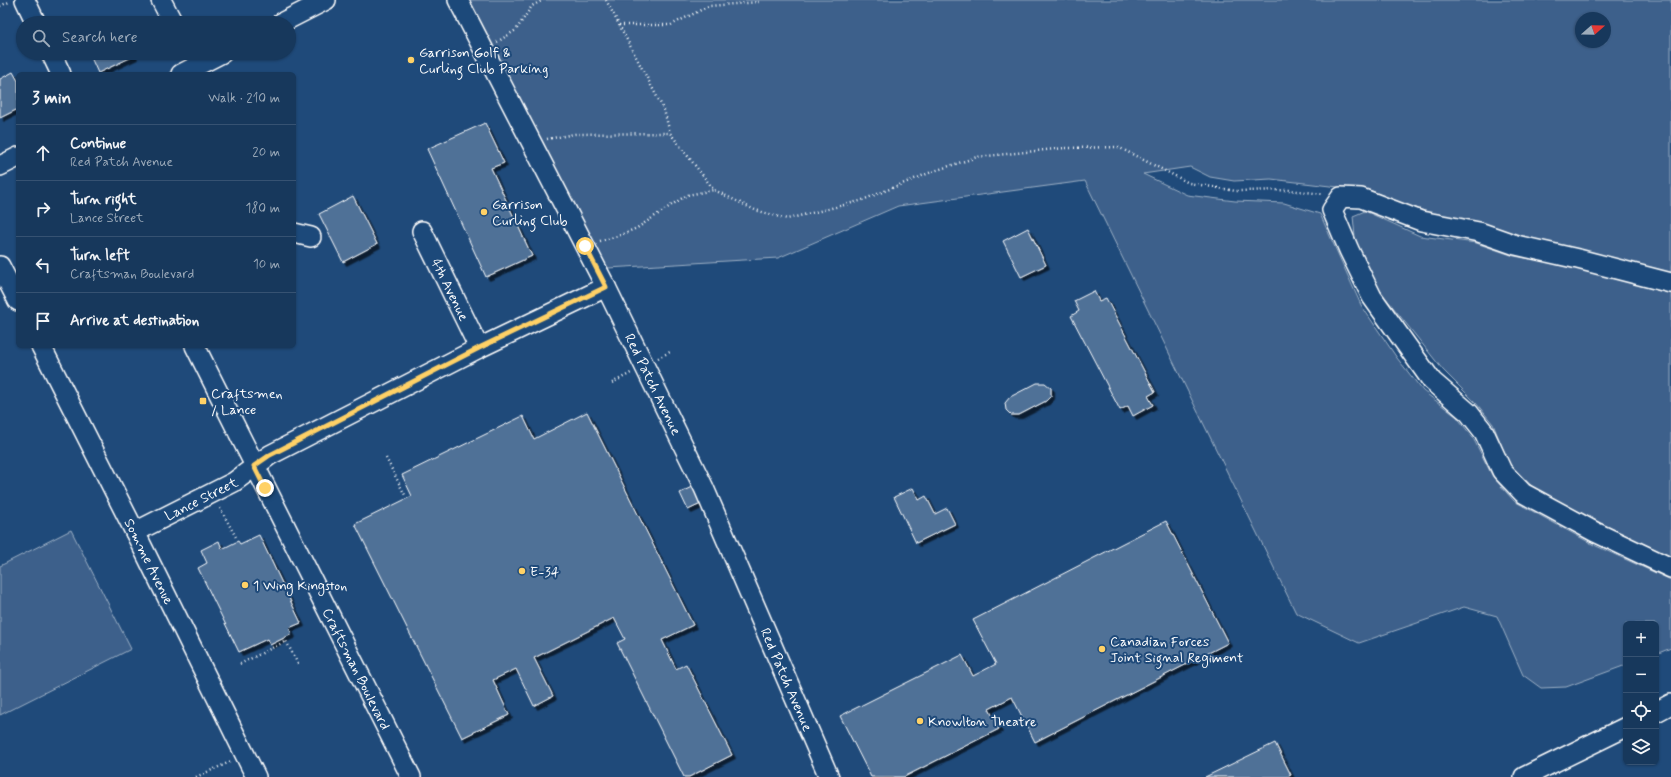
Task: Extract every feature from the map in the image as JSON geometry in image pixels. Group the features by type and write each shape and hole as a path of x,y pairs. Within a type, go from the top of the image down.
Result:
{"street":[{"path":"25,0 33,16"},
{"path":"161,0 169,16"},
{"name":"Red Patch Avenue","path":"458,0 606,287 704,488 829,777"},
{"path":"293,16 315,3"},
{"path":"54,60 60,72"},
{"path":"190,67 206,60"},
{"path":"0,166 16,158"},
{"path":"1671,283 1578,259 1516,246 1479,232 1421,221 1361,198 1342,197 1332,210 1349,250 1372,297 1432,381 1468,413 1484,432 1502,471 1523,493 1594,532 1671,568"},
{"name":"4th Avenue","path":"422,231 479,348"},
{"path":"0,266 16,297"},
{"name":"Lance Street","path":"135,532 234,482 270,455 479,348 606,287"},
{"name":"Somme Avenue","path":"42,348 256,777"},
{"name":"Craftsman Boulevard","path":"196,348 411,777"},
{"path":"1659,710 1671,704"},
{"path":"1524,777 1623,728"}],"path":[{"path":"0,6 12,0"},
{"path":"483,49 516,30 532,6 543,0"},
{"path":"606,0 664,110 670,133 714,190 755,210 788,218 860,201 934,171 976,157 1065,148 1118,146 1189,183 1236,191 1289,190 1342,197"},
{"path":"619,25 671,26 709,6 759,2"},
{"path":"531,142 575,134 670,133"},
{"path":"585,246 606,238 618,236 637,228 687,195 714,190"},
{"path":"386,458 406,498"},
{"path":"212,492 237,539"},
{"path":"240,664 286,641 299,666"},
{"path":"196,777 246,755"}],"shaded area":[{"path":"461,0 1671,0 1671,557 1596,521 1533,487 1509,464 1493,424 1476,403 1443,370 1381,292 1357,245 1353,216 1365,211 1420,236 1476,243 1514,256 1530,259 1492,228 1440,216 1401,203 1372,191 1271,179 1234,181 1210,177 1190,167 1143,174 1187,195 1235,201 1284,203 1320,214 1361,305 1397,358 1423,391 1457,417 1473,438 1493,477 1514,501 1594,545 1671,580 1671,648 1659,653 1659,621 1623,621 1623,666 1566,687 1541,688 1523,675 1497,616 1464,607 1359,643 1296,613 1085,181 898,206 778,258 591,269"},
{"path":"71,530 131,649 0,715 0,566"}],"building":[{"path":"92,60 126,60 100,72 98,72"},
{"path":"13,72 16,77 16,110 0,118 0,79"},
{"name":"Garrison Curling Club","path":"485,123 504,163 491,168 532,256 486,277 427,149"},
{"path":"353,196 377,244 343,262 319,214"},
{"path":"1028,228 1046,265 1021,277 1003,241"},
{"path":"1094,291 1099,301 1106,298 1155,392 1148,396 1153,405 1133,416 1128,406 1120,410 1071,316 1079,311 1074,301"},
{"path":"1037,383 1045,383 1051,388 1051,396 1046,401 1019,415 1011,415 1006,410 1005,403 1010,397"},
{"name":"E-34","path":"587,412 693,625 662,640 676,669 686,664 732,755 689,777 684,777 617,643 625,639 614,618 534,658 553,696 534,706 516,669 493,680 509,715 462,738 355,524 412,496 402,475 523,416 534,439"},
{"path":"695,486 703,503 688,510 680,493"},
{"path":"913,488 919,500 926,496 935,514 947,508 955,524 916,543 894,497"},
{"name":"Canadian Forces Joint Signal Regiment","path":"1166,521 1228,643 1035,742 1012,697 989,709 999,729 904,777 871,777 840,716 962,655 973,676 996,664 973,620"},
{"name":"1 Wing Kingston","path":"259,535 301,623 289,628 292,634 270,645 267,639 239,652 198,568 207,563 201,550 219,541 222,549 238,541 240,544"},
{"path":"1275,743 1291,775 1287,777 1205,777"}],"place":[{"name":"Garrison Golf & Curling Club Parking","path":"411,60"},
{"name":"Garrison Curling Club","path":"484,212"},
{"name":"Craftsmen / Lance","path":"203,401"},
{"name":"E-34","path":"522,571"},
{"name":"1 Wing Kingston","path":"245,585"},
{"name":"Canadian Forces Joint Signal Regiment","path":"1102,649"},
{"name":"Knowlton Theatre","path":"920,721"}],"route":[{"path":"265,488 254,466 270,455 479,348 606,287 585,246"}]}
